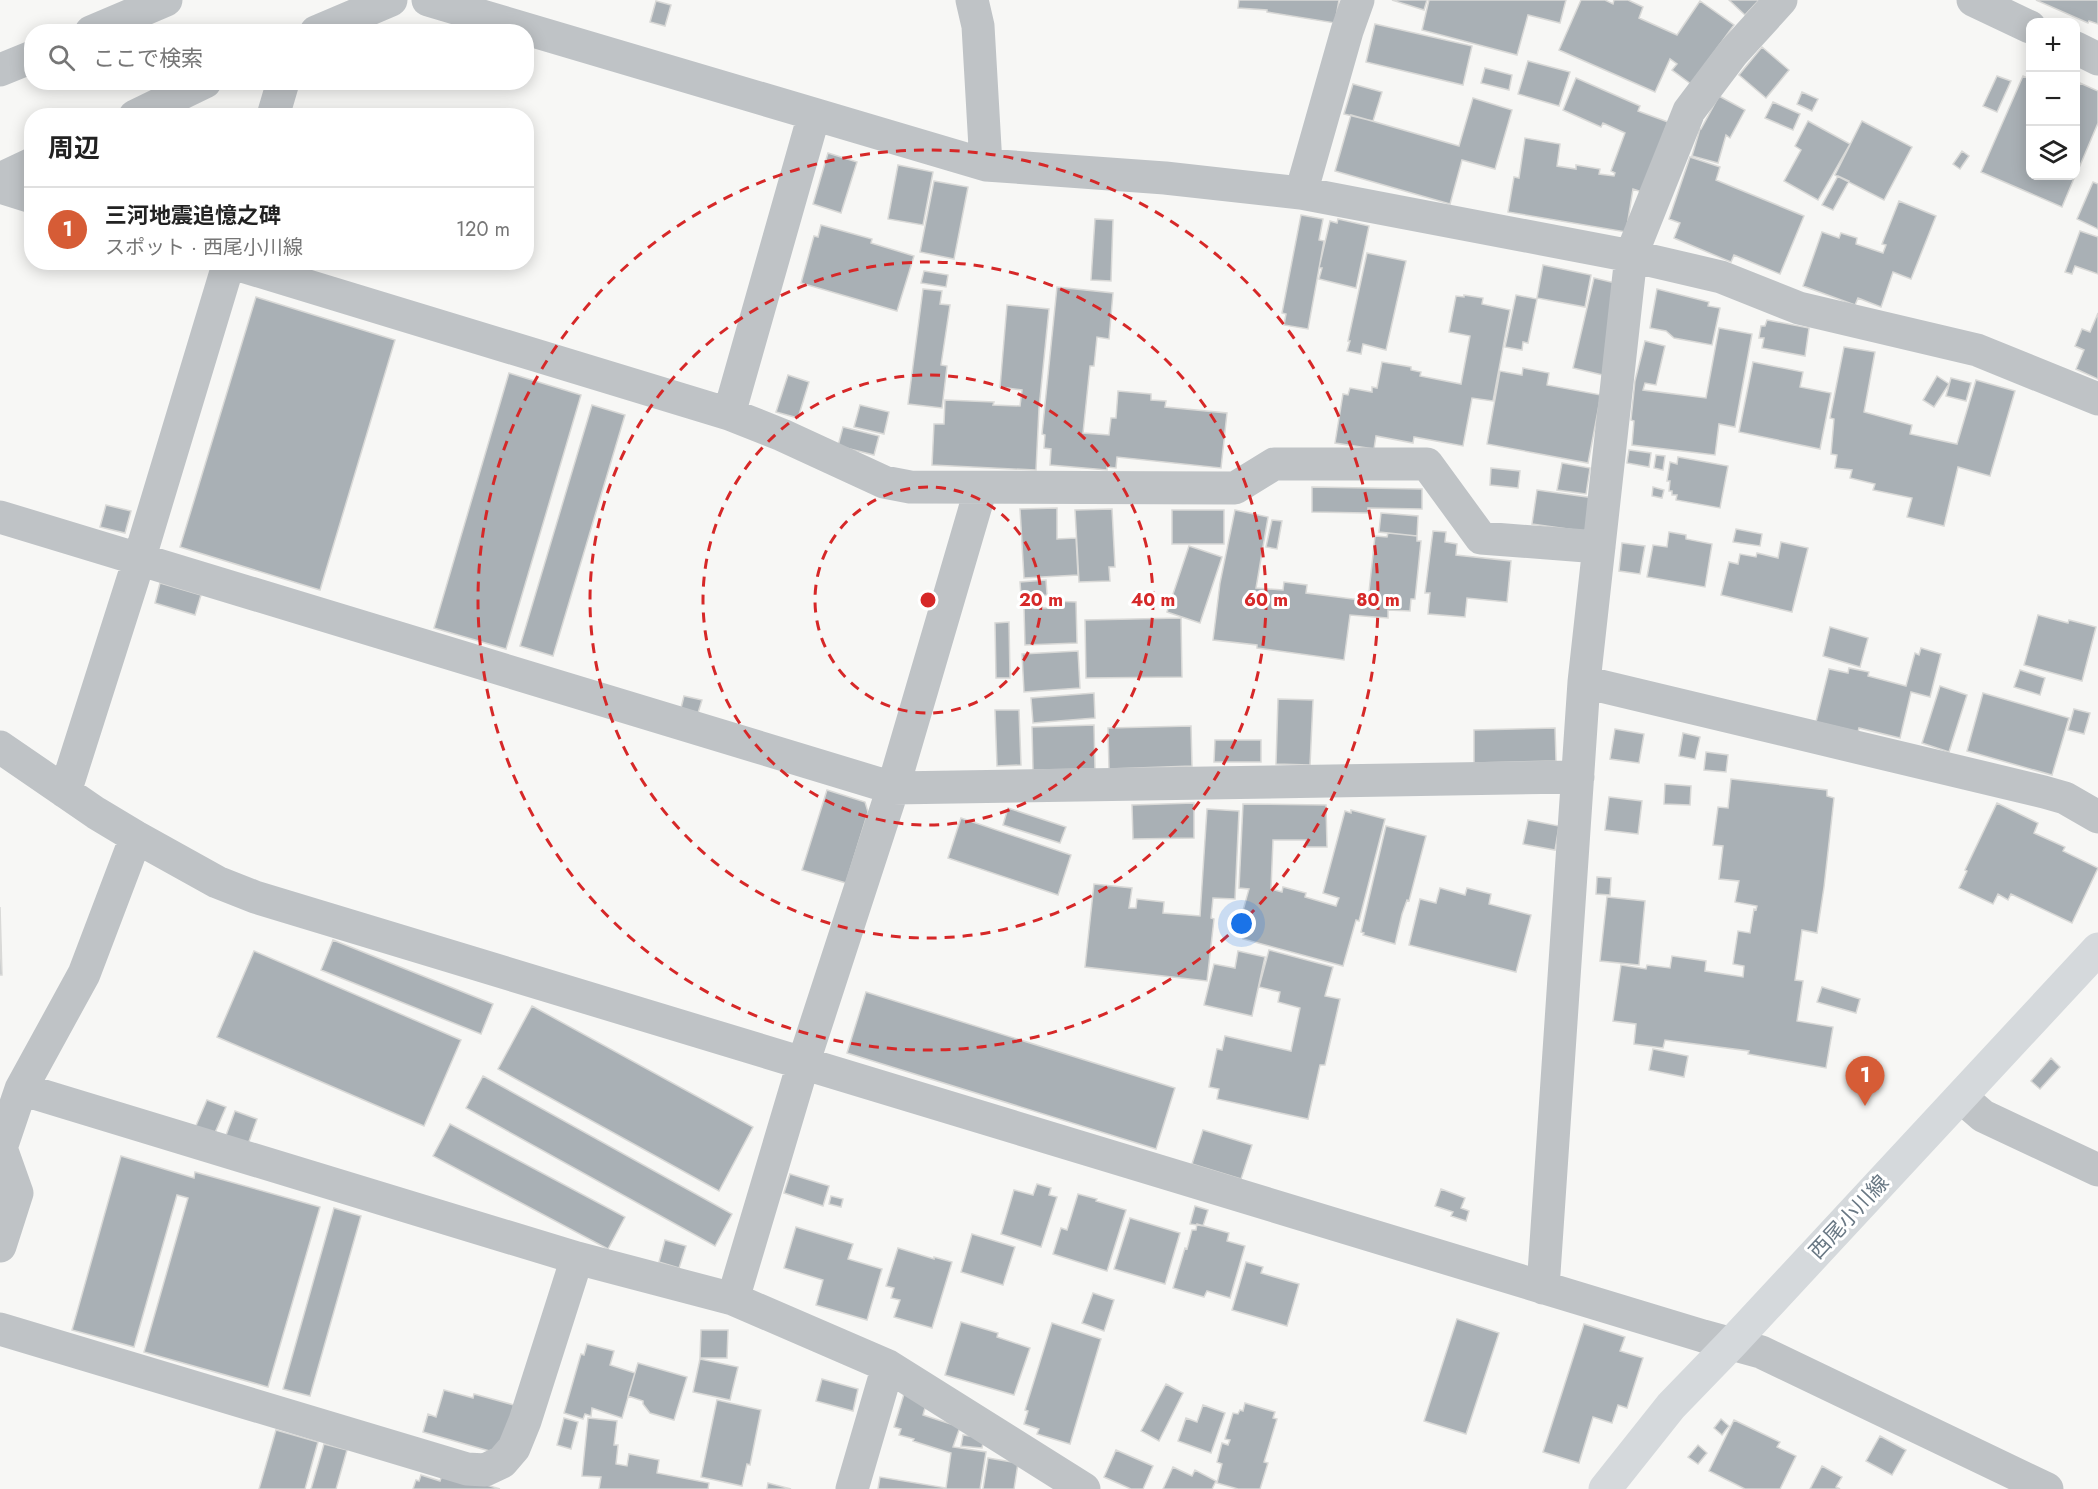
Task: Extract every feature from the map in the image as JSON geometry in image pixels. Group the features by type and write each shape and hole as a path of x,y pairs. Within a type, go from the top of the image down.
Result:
{"main road":[{"name":"西尾小川線","path":"1605,1489 1671,1406 2098,949"}],"street":[{"path":"110,24 166,0"},
{"path":"335,24 391,0"},
{"path":"428,0 509,24"},
{"path":"972,0 978,26 986,165"},
{"path":"1301,193 1358,0"},
{"path":"1543,1288 1584,682 1631,256 1689,111 1732,54 1781,0"},
{"path":"1973,0 2026,25"},
{"path":"534,32 986,165 1165,178 1301,193 1631,256 1721,277 1799,308 1977,350 2098,399"},
{"path":"2080,50 2098,59"},
{"path":"0,70 24,60"},
{"path":"151,108 189,90"},
{"path":"275,108 281,90"},
{"path":"729,414 814,115"},
{"path":"0,179 24,168"},
{"path":"0,187 24,194"},
{"path":"65,792 139,560 227,270"},
{"path":"255,270 729,414 792,439 884,482 910,488 1235,488 1274,464 1427,464 1481,538 1599,547"},
{"path":"733,1299 803,1064 893,788 981,489"},
{"path":"0,517 893,788 1578,777"},
{"path":"1584,682 2044,792 2065,798 2098,817"},
{"path":"0,747 96,813 136,837 217,882 255,897 1761,1352 2048,1489"},
{"path":"0,1246 17,1193 1,1148 21,1089 84,974 136,837"},
{"path":"21,1089 577,1258 733,1299 888,1366 1083,1489"},
{"path":"1961,1097 1983,1116 2098,1170"},
{"path":"0,1329 456,1466 485,1470 502,1462 514,1448 525,1421 577,1258"},
{"path":"852,1489 888,1366"}],"building":[{"path":"1239,0 1339,0 1335,23 1267,12 1267,10 1238,8"},
{"path":"1392,0 1427,0 1424,10"},
{"path":"1429,0 1566,0 1560,23 1528,15 1517,55 1422,30"},
{"path":"1581,0 1605,0 1613,4 1614,0 1628,0 1643,7 1639,18 1677,35 1700,1 1734,25 1691,84 1672,70 1677,64 1670,59 1655,92 1559,50"},
{"path":"1729,0 1759,0 1745,15"},
{"path":"2036,0 2098,0 2098,24 2077,18"},
{"path":"656,1 671,5 665,26 650,22"},
{"path":"1375,24 1472,46 1463,85 1366,62"},
{"path":"1762,47 1789,70 1766,98 1739,75"},
{"path":"1528,61 1570,72 1559,106 1518,94"},
{"path":"1485,68 1512,75 1509,90 1481,83"},
{"path":"1997,76 2011,81 1997,112 1983,106"},
{"path":"2023,76 2026,77 2026,180 2073,180 2062,207 1981,172"},
{"path":"1576,78 1640,106 1638,111 1668,122 1642,192 1633,189 1626,232 1508,212 1514,177 1519,178 1525,138 1560,144 1557,166 1576,169 1576,165 1600,169 1599,174 1614,176 1615,173 1611,171 1625,133 1603,123 1601,127 1563,110"},
{"path":"2080,83 2098,91 2098,123 2080,166"},
{"path":"1353,84 1382,92 1373,121 1344,114"},
{"path":"1802,92 1818,99 1812,111 1797,104"},
{"path":"1719,96 1745,110 1730,138 1726,135 1718,163 1692,156 1700,129"},
{"path":"1473,98 1512,110 1495,169 1462,160 1450,204 1335,171 1351,115 1459,146"},
{"path":"1773,102 1800,114 1793,130 1765,118"},
{"path":"1808,121 1850,144 1818,200 1784,181 1801,150 1795,146"},
{"path":"1862,121 1912,147 1884,200 1835,175"},
{"path":"1962,151 1969,156 1960,169 1953,164"},
{"path":"828,153 857,162 841,213 813,204"},
{"path":"1690,157 1720,167 1716,180 1804,216 1780,274 1734,255 1731,262 1674,238 1680,223 1669,219"},
{"path":"898,165 933,172 923,225 888,219"},
{"path":"1838,176 1849,181 1833,210 1822,205"},
{"path":"934,181 968,187 954,259 920,252"},
{"path":"2093,182 2098,184 2098,229 2077,219"},
{"path":"1899,201 1936,216 1911,279 1893,272 1881,307 1858,298 1855,305 1803,286 1822,232 1839,238 1841,233 1857,238 1856,244 1883,253 1886,245 1882,244"},
{"path":"1301,215 1323,219 1319,240 1324,241 1308,329 1284,325 1286,314 1282,313"},
{"path":"1095,219 1113,220 1111,281 1091,280"},
{"path":"1338,219 1369,226 1356,288 1319,279 1322,268 1319,268 1330,221 1337,223"},
{"path":"821,225 872,239 871,243 914,256 897,311 801,283 814,236 818,237"},
{"path":"2080,231 2098,237 2098,274 2075,266 2072,274 2065,272"},
{"path":"1367,253 1406,261 1386,350 1363,344 1361,354 1347,351"},
{"path":"1543,265 1591,275 1585,307 1537,298"},
{"path":"924,271 948,275 946,287 921,283"},
{"path":"1594,278 1628,286 1607,376 1573,368"},
{"path":"1057,287 1113,293 1109,339 1097,337 1094,366 1090,366 1083,433 1109,435 1111,418 1116,418 1118,391 1151,394 1151,400 1166,401 1165,407 1227,413 1221,468 1117,457 1116,468 1107,467 1107,470 1050,465 1051,449 1044,448 1045,435 1042,434"},
{"path":"923,289 942,291 940,304 950,305 941,365 947,366 942,408 908,404"},
{"path":"1657,289 1709,302 1708,306 1720,308 1712,345 1674,338 1666,331 1650,328"},
{"path":"1464,295 1483,298 1482,304 1510,310 1493,401 1472,398 1463,446 1414,437 1413,443 1376,436 1374,449 1335,443 1343,394 1348,395 1350,388 1372,392 1372,387 1377,388 1382,362 1411,367 1411,370 1421,372 1420,376 1461,384 1470,336 1449,332 1456,296 1464,297"},
{"path":"1516,295 1537,299 1528,343 1523,342 1522,350 1505,347"},
{"path":"256,297 395,340 320,590 180,547"},
{"path":"1007,305 1049,309 1039,408 1036,470 932,465 934,424 944,424 945,400 994,402 993,405 1020,406 1022,390 1000,387"},
{"path":"2098,313 2098,379 2076,369 2084,350 2075,346 2082,329 2090,332"},
{"path":"1767,320 1809,328 1805,356 1762,348 1764,338 1759,338 1761,326 1765,326"},
{"path":"1719,328 1752,334 1735,427 1719,424 1715,455 1632,445 1634,421 1631,420 1635,381 1645,341 1665,346 1656,385 1645,383 1643,390 1706,398"},
{"path":"1844,347 1875,352 1864,412 1912,425 1910,434 1957,444 1976,380 2015,391 1990,476 1958,467 1944,526 1907,517 1912,498 1873,490 1875,484 1850,478 1852,470 1835,468 1837,455 1831,454 1834,419 1830,418"},
{"path":"1753,362 1803,372 1800,387 1831,393 1820,449 1739,432"},
{"path":"1523,368 1549,373 1547,385 1601,395 1588,463 1487,444 1500,371 1522,375"},
{"path":"509,373 581,395 506,649 434,628"},
{"path":"788,375 809,382 798,418 776,412"},
{"path":"1937,376 1949,384 1934,407 1923,400"},
{"path":"1951,378 1971,383 1966,401 1946,396"},
{"path":"592,405 625,415 553,656 520,646"},
{"path":"860,405 889,412 884,434 854,427"},
{"path":"843,427 879,436 874,455 838,446"},
{"path":"1629,450 1651,453 1649,467 1627,463"},
{"path":"1656,455 1665,456 1663,470 1654,468"},
{"path":"1678,457 1728,466 1720,508 1676,500 1677,495 1672,495 1672,491 1669,491 1670,481 1667,481 1670,462 1677,464"},
{"path":"1562,463 1590,468 1586,494 1557,490"},
{"path":"1491,468 1520,471 1518,488 1490,485"},
{"path":"1312,487 1422,489 1422,509 1368,508 1368,513 1312,512"},
{"path":"1653,487 1664,490 1662,498 1652,496"},
{"path":"1537,490 1594,498 1589,532 1532,524"},
{"path":"106,505 131,511 125,533 100,527"},
{"path":"1057,508 1057,539 1076,538 1078,575 1024,578 1020,509"},
{"path":"1112,509 1115,567 1109,567 1110,581 1079,582 1075,510"},
{"path":"1172,510 1224,510 1224,544 1172,544"},
{"path":"1235,510 1268,517 1256,588 1283,590 1284,582 1307,585 1306,593 1368,601 1375,536 1387,537 1388,533 1417,536 1417,541 1421,541 1415,599 1411,599 1410,611 1388,610 1388,618 1350,615 1344,660 1213,640 1220,583"},
{"path":"1381,513 1418,516 1417,536 1379,532"},
{"path":"1272,520 1282,521 1277,549 1266,547"},
{"path":"1736,529 1762,534 1760,546 1733,542"},
{"path":"1433,531 1446,532 1445,542 1457,544 1456,555 1511,561 1507,602 1467,598 1465,617 1428,614 1430,593 1425,593"},
{"path":"1669,532 1686,535 1686,539 1712,544 1705,587 1647,577 1653,545 1667,547"},
{"path":"1781,542 1808,548 1792,612 1721,595 1729,562 1738,564 1740,554 1756,557 1757,553 1778,558"},
{"path":"1622,543 1645,546 1640,574 1619,571"},
{"path":"1189,546 1222,557 1200,623 1167,612"},
{"path":"1046,580 1047,595 1021,596 1020,582"},
{"path":"160,583 201,595 195,615 155,603"},
{"path":"1054,601 1076,602 1077,643 1025,645 1024,608 1055,608"},
{"path":"2038,615 2096,627 2082,681 2024,665"},
{"path":"1181,618 1182,677 1086,678 1085,620"},
{"path":"1009,622 1010,678 996,678 995,623"},
{"path":"1830,627 1868,638 1860,667 1823,656"},
{"path":"1921,648 1941,654 1930,697 1911,692 1900,738 1859,728 1858,732 1816,722 1829,669 1848,673 1849,668 1869,672 1868,676 1906,686 1915,653 1919,655"},
{"path":"1078,651 1080,688 1024,692 1022,654"},
{"path":"2020,670 2045,678 2040,695 2014,687"},
{"path":"1940,686 1967,695 1949,752 1922,743"},
{"path":"1094,693 1095,718 1033,723 1031,698"},
{"path":"1983,693 2069,718 2052,775 1967,751"},
{"path":"684,696 702,700 698,713 681,708"},
{"path":"1278,699 1313,700 1310,765 1276,764"},
{"path":"2074,709 2090,713 2084,734 2068,730"},
{"path":"995,710 1019,710 1021,765 997,766"},
{"path":"1094,725 1095,769 1033,770 1032,727"},
{"path":"1191,726 1192,766 1109,769 1108,728"},
{"path":"1555,728 1556,761 1474,763 1474,730"},
{"path":"1615,729 1644,734 1639,763 1610,759"},
{"path":"1683,733 1700,737 1695,759 1679,756"},
{"path":"1215,740 1261,740 1261,762 1214,762"},
{"path":"1706,752 1728,755 1726,772 1704,770"},
{"path":"1731,779 1827,790 1827,796 1834,798 1817,933 1802,930 1795,980 1803,981 1797,1021 1833,1027 1826,1068 1748,1054 1749,1051 1665,1040 1663,1048 1634,1044 1636,1024 1613,1021 1621,965 1646,969 1647,965 1670,968 1672,956 1706,961 1705,971 1743,977 1744,966 1733,964 1738,931 1750,933 1754,909 1756,910 1757,906 1735,902 1739,881 1719,879 1723,846 1713,845 1718,807 1728,808"},
{"path":"1665,784 1691,786 1690,805 1664,804"},
{"path":"827,790 865,802 868,812 846,883 802,870"},
{"path":"1609,797 1642,801 1638,834 1605,830"},
{"path":"1194,803 1194,838 1133,839 1132,805"},
{"path":"1997,803 2038,823 2034,833 2065,847 2063,851 2098,868 2072,923 2011,894 2008,900 1998,894 1993,904 1959,888 1967,871 1965,870"},
{"path":"1243,804 1326,805 1327,847 1306,847 1306,840 1273,840 1271,889 1282,892 1283,887 1306,893 1305,897 1336,906 1339,898 1323,893 1345,811 1351,813 1351,810 1385,819 1359,921 1356,920 1343,966 1243,939 1246,927 1239,925 1249,889 1239,888"},
{"path":"1008,808 1066,827 1060,843 1003,825"},
{"path":"1207,809 1239,811 1235,899 1213,898 1211,918 1214,919 1207,981 1085,967 1094,884 1132,888 1129,908 1136,908 1137,899 1164,902 1163,913 1200,916"},
{"path":"961,818 1071,855 1058,895 948,858"},
{"path":"1528,820 1559,826 1555,850 1523,844"},
{"path":"1386,826 1426,836 1395,944 1363,935 1364,933 1361,932"},
{"path":"1597,877 1611,878 1610,895 1596,894"},
{"path":"1440,888 1465,895 1467,888 1491,894 1489,904 1531,915 1516,972 1409,945 1420,899 1436,903"},
{"path":"1607,897 1645,901 1639,965 1600,961"},
{"path":"0,907 2,975 0,975"},
{"path":"333,940 493,1004 481,1034 321,970"},
{"path":"1269,950 1333,967 1325,996 1340,999 1325,1065 1320,1065 1308,1119 1217,1099 1219,1089 1209,1087 1217,1049 1222,1050 1225,1036 1291,1051 1300,1008 1278,1002 1280,992 1259,987"},
{"path":"254,951 461,1040 424,1126 217,1037"},
{"path":"1238,951 1265,957 1252,1016 1204,1005 1214,964 1235,968"},
{"path":"1822,987 1860,999 1856,1013 1817,1002"},
{"path":"866,992 1175,1088 1156,1149 847,1053"},
{"path":"532,1006 753,1127 719,1191 498,1069"},
{"path":"1653,1049 1688,1056 1684,1077 1649,1070"},
{"path":"2051,1058 2060,1067 2040,1089 2031,1081"},
{"path":"483,1076 732,1214 715,1246 466,1108"},
{"path":"207,1100 226,1107 214,1135 195,1128"},
{"path":"235,1111 257,1119 247,1147 225,1138"},
{"path":"450,1124 625,1217 608,1249 433,1156"},
{"path":"1203,1130 1252,1145 1241,1179 1192,1164"},
{"path":"121,1156 194,1178 195,1172 320,1207 268,1387 144,1352 188,1198 177,1195 134,1347 72,1330"},
{"path":"790,1174 829,1186 823,1206 784,1193"},
{"path":"1037,1184 1051,1188 1049,1195 1057,1197 1041,1247 1001,1234 1014,1190 1033,1195"},
{"path":"1441,1189 1465,1198 1461,1208 1469,1211 1466,1221 1451,1216 1453,1212 1435,1206"},
{"path":"1078,1194 1126,1210 1107,1271 1053,1254 1061,1228 1067,1230"},
{"path":"831,1196 843,1199 841,1207 829,1204"},
{"path":"1195,1206 1208,1210 1203,1226 1190,1224"},
{"path":"334,1208 361,1216 310,1396 283,1389"},
{"path":"1130,1218 1180,1233 1165,1284 1114,1269"},
{"path":"1197,1224 1229,1233 1227,1241 1245,1246 1230,1298 1207,1291 1204,1297 1173,1288 1185,1248 1187,1249 1192,1230 1196,1230"},
{"path":"796,1227 853,1244 848,1259 882,1269 867,1320 816,1305 823,1280 784,1268"},
{"path":"972,1234 1015,1247 1003,1285 961,1272"},
{"path":"665,1240 686,1246 679,1268 659,1262"},
{"path":"898,1248 952,1262 932,1328 894,1317 900,1300 891,1298 894,1288 886,1286"},
{"path":"1246,1262 1263,1267 1261,1273 1299,1284 1287,1326 1232,1310"},
{"path":"1093,1293 1114,1300 1104,1331 1082,1323"},
{"path":"1457,1319 1499,1333 1466,1434 1424,1421"},
{"path":"961,1322 998,1333 997,1337 1030,1348 1014,1395 945,1375"},
{"path":"1052,1323 1101,1339 1070,1444 1037,1434 1039,1429 1024,1424 1028,1411 1025,1410"},
{"path":"1584,1324 1625,1337 1620,1351 1643,1358 1627,1408 1618,1405 1612,1423 1593,1417 1579,1463 1543,1452"},
{"path":"701,1330 728,1330 727,1358 700,1358"},
{"path":"587,1344 614,1351 610,1365 635,1373 622,1418 592,1408 591,1416 585,1414 583,1419 564,1413 581,1354 584,1355"},
{"path":"700,1359 738,1367 730,1400 693,1392"},
{"path":"638,1363 687,1377 674,1420 650,1413 643,1401 628,1396"},
{"path":"822,1379 858,1389 853,1411 816,1401"},
{"path":"1166,1384 1183,1393 1159,1441 1141,1431"},
{"path":"444,1390 473,1398 474,1394 514,1405 500,1454 423,1432 428,1414 436,1417"},
{"path":"904,1394 927,1401 923,1415 960,1427 953,1447 986,1452 980,1489 878,1489 880,1477 946,1488 951,1453 899,1435 901,1429 894,1427"},
{"path":"717,1400 761,1410 750,1465 747,1464 742,1486 701,1477"},
{"path":"1245,1403 1275,1412 1273,1418 1277,1419 1264,1462 1268,1463 1260,1489 1238,1489 1217,1483 1222,1464 1217,1462 1222,1443 1228,1445 1230,1440 1225,1439 1233,1413 1238,1414 1240,1410 1243,1411"},
{"path":"1203,1405 1225,1413 1211,1453 1178,1441 1186,1418 1197,1422"},
{"path":"564,1418 578,1422 571,1449 557,1445"},
{"path":"588,1418 617,1421 614,1445 618,1445 616,1464 627,1466 629,1454 659,1460 657,1473 709,1483 708,1489 599,1489 601,1477 582,1476"},
{"path":"1721,1419 1729,1426 1722,1435 1714,1428"},
{"path":"1734,1420 1780,1442 1777,1447 1796,1456 1780,1489 1745,1489 1709,1471"},
{"path":"276,1430 318,1442 305,1489 259,1489"},
{"path":"963,1435 984,1438 982,1448 961,1446"},
{"path":"1880,1436 1906,1450 1892,1475 1866,1461"},
{"path":"324,1444 347,1450 336,1489 311,1489"},
{"path":"1698,1445 1707,1453 1698,1464 1688,1457"},
{"path":"1116,1450 1153,1466 1143,1489 1131,1489 1104,1477"},
{"path":"988,1458 1018,1463 1014,1489 983,1489"},
{"path":"1822,1466 1842,1477 1836,1487 1840,1489 1810,1489"},
{"path":"1173,1467 1192,1476 1195,1470 1216,1481 1212,1489 1163,1489"},
{"path":"443,1472 500,1489 413,1489 416,1480 419,1481 421,1475 440,1481"},
{"path":"768,1483 791,1489 767,1489"}],"place":[{"name":"三河地震追憶之碑","path":"1865,1106"}]}
